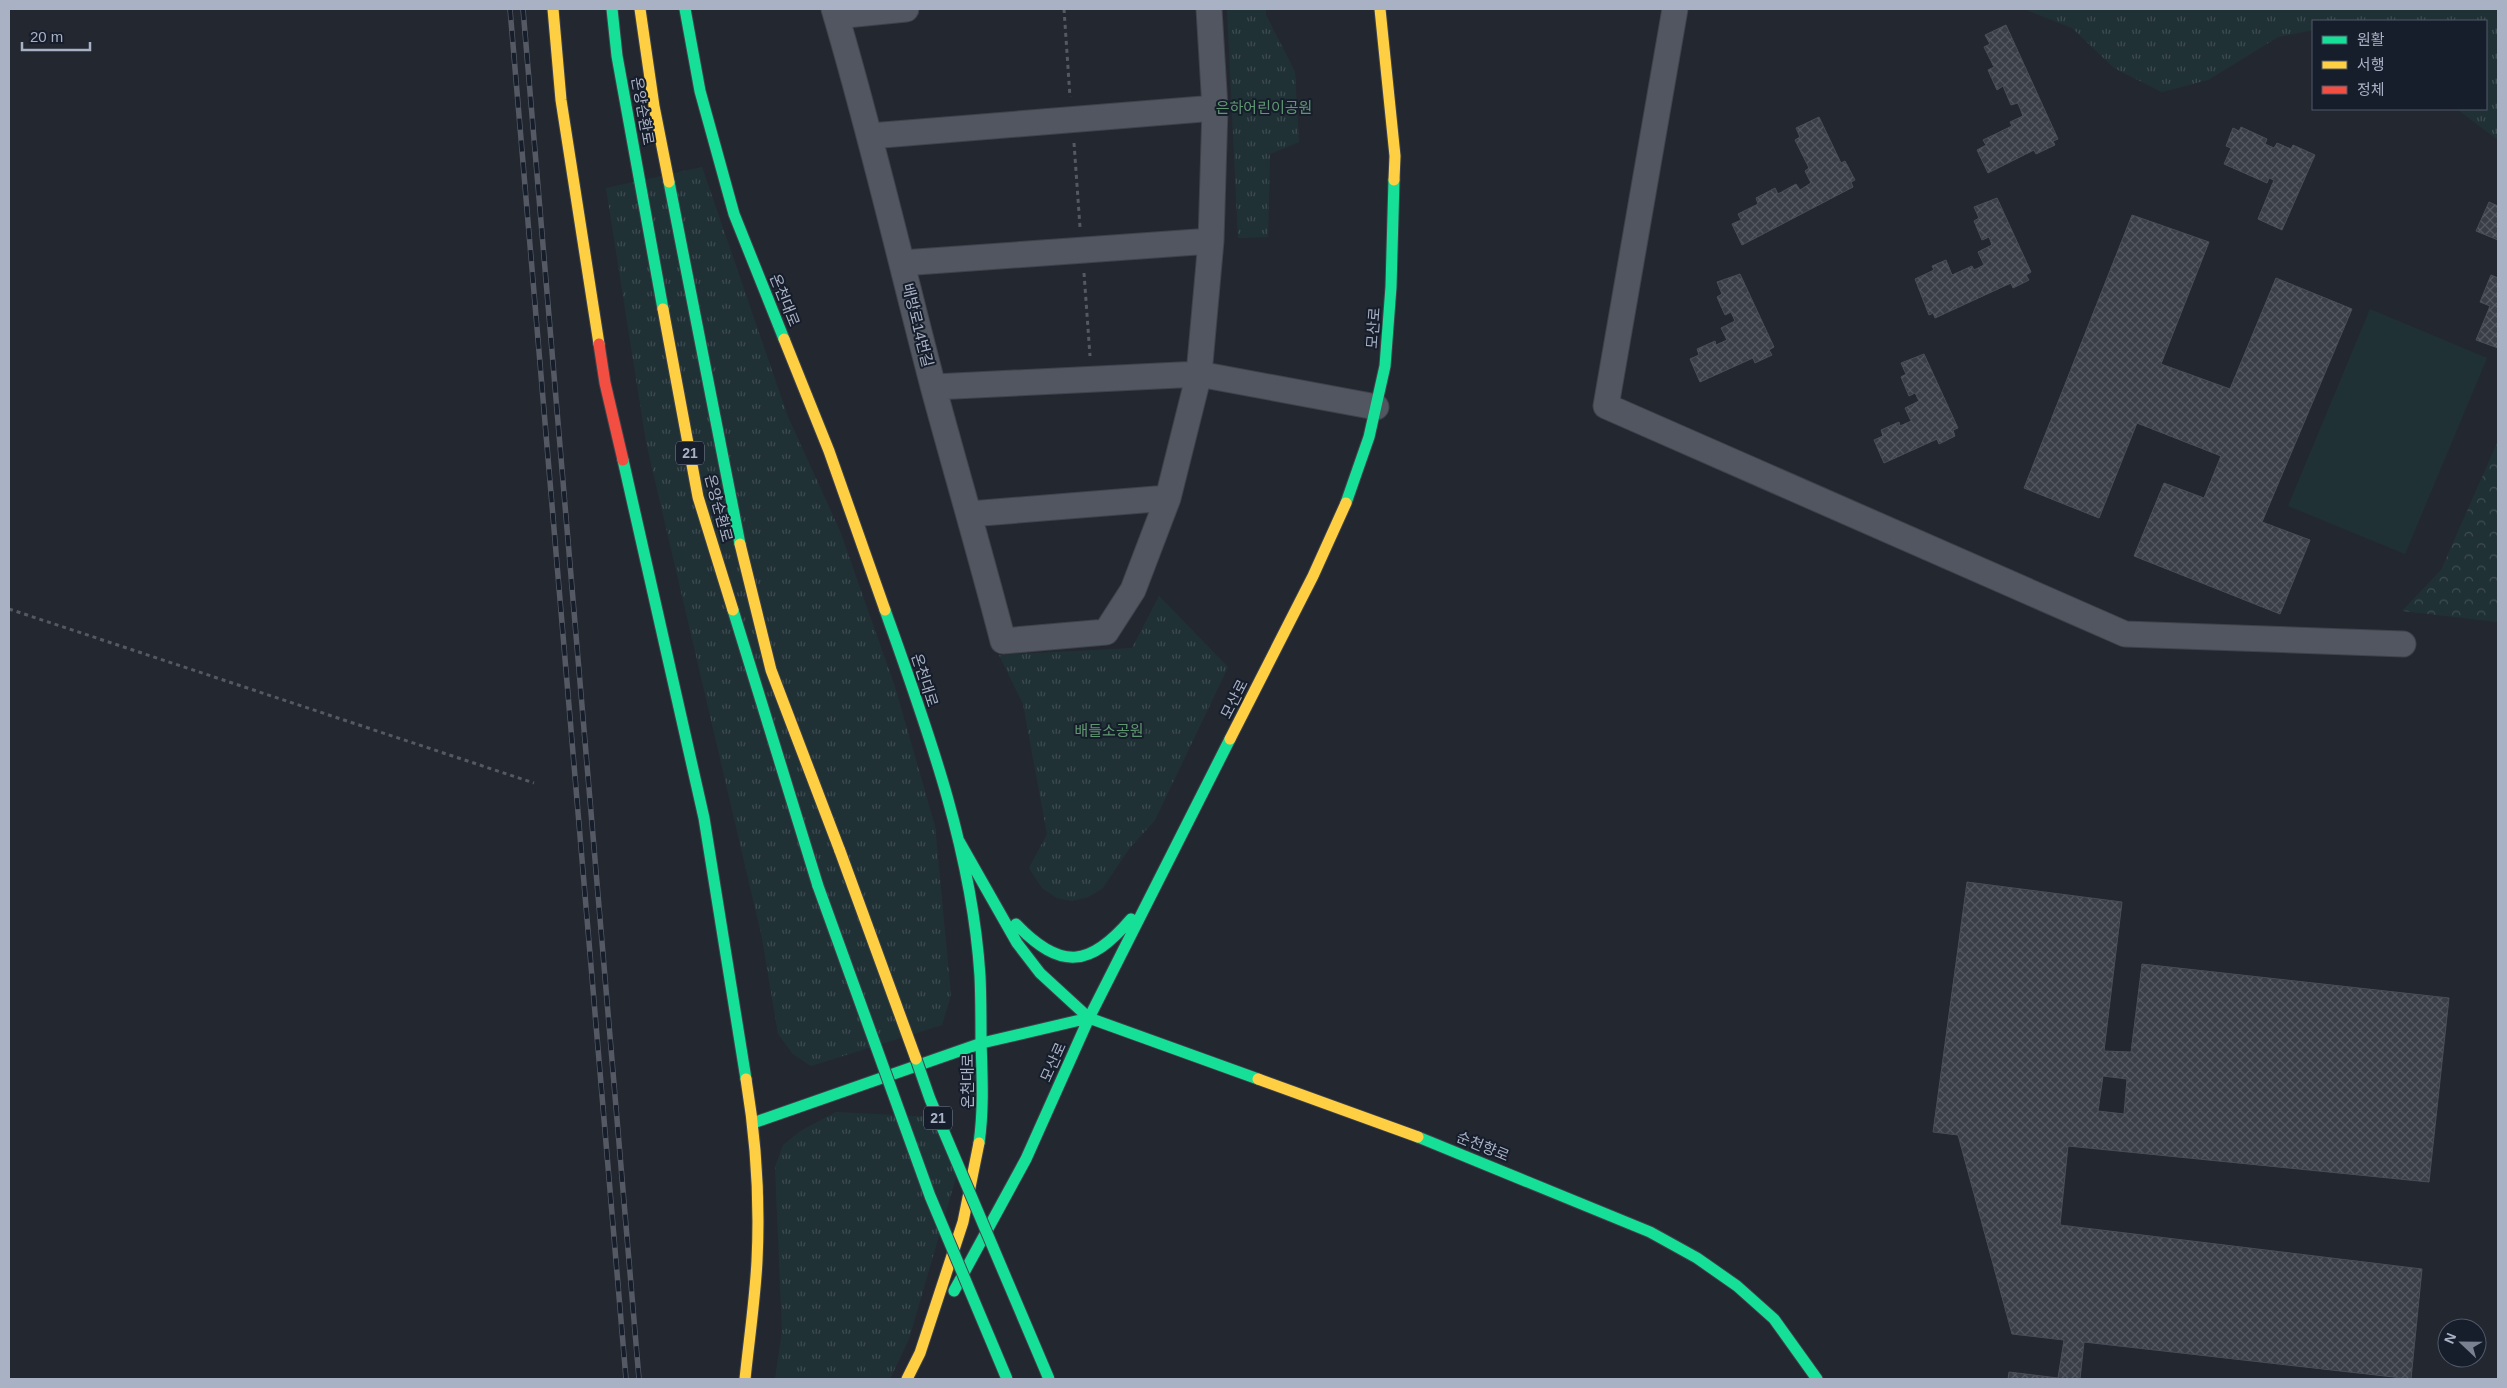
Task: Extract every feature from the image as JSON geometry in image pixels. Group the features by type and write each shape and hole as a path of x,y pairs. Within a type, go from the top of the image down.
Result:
{"main road":[{"path":"553,9 561,100 604,383 704,818 753,1123 758,1207 757,1263 745,1379"},
{"name":"온양순환로","path":"612,9 617,56 698,497 818,886 930,1196 1007,1379"},
{"name":"온양순환로","path":"640,9 654,106 731,505 770,670 840,852 930,1100 1049,1379"},
{"name":"온천대로","path":"685,9 700,91 734,214 829,451 937,762 957,837 970,899 980,975 982,1043 983,1114 977,1160 963,1222 920,1354 907,1379"},
{"name":"모산로","path":"920,1354 1026,1159 1089,1018 1314,576 1346,502 1369,437 1385,366 1391,288 1395,156 1380,9"},
{"path":"957,837 995,901 1017,943 1040,973 1089,1018"},
{"path":"995,901 1020,929 1045,948 1066,957 1088,956 1120,933 1148,899"},
{"path":"753,1123 982,1043 1089,1018"},
{"name":"순천향로","path":"1089,1018 1421,1138 1650,1232 1697,1258 1737,1286 1774,1319 1817,1379"}],"street":[{"path":"835,13 906,9"},
{"path":"970,514 1168,498 1199,374 1211,241 1215,108 1209,9"},
{"path":"1675,9 1606,406 2125,634 2403,644"},
{"name":"배방로14번길","path":"835,13 870,136 934,387 1003,641 1106,632 1133,590 1168,498"},
{"path":"870,136 1215,108"},
{"path":"902,263 1211,241"},
{"path":"934,387 1199,374 1376,407"}],"path":[{"path":"1064,9 1092,379"},
{"path":"9,609 534,783"}],"green space":[{"name":"은하어린이공원","path":"1227,9 1266,9 1266,15 1295,72 1299,142 1270,154 1268,237 1238,238"},
{"path":"2024,9 2498,9 2498,140 2458,110 2487,110 2487,20 2312,20 2312,30 2278,37 2208,80 2162,92 2114,68 2072,28"},
{"path":"702,167 788,417 840,531 895,687 935,826 951,995 942,1025 811,1066 793,1054 778,1034 762,938 646,442 606,188"},
{"path":"2370,309 2487,358 2405,554 2288,506"},
{"path":"2498,441 2498,622 2402,611 2441,570"},
{"name":"배들소공원","path":"1159,596 1228,667 1155,820 1129,849 1102,889 1088,897 1072,901 1057,898 1042,888 1029,868 1047,834 1023,704 999,655 1132,648"},
{"path":"836,1112 933,1117 961,1160 909,1339 890,1379 775,1379 782,1331 775,1167 783,1145 802,1130"}],"building":[{"path":"2006,25 2058,139 2053,141 2055,145 2036,154 2034,150 1988,173 1977,150 1986,145 1983,140 2012,126 2010,122 2023,116 2018,103 2011,105 2003,86 1997,90 1988,70 1994,67 1984,47 1990,44 1985,35"},
{"path":"1819,117 1841,163 1845,161 1855,180 1851,182 1853,187 1742,245 1732,224 1741,220 1738,214 1758,204 1756,198 1775,188 1778,194 1796,184 1800,190 1811,183 1805,171 1809,168 1795,140 1800,137 1796,128"},
{"path":"2241,127 2267,139 2265,144 2274,148 2277,143 2291,149 2293,145 2315,155 2282,230 2258,219 2274,180 2269,178 2267,183 2224,164 2231,148 2226,146 2233,128 2239,131"},
{"path":"1997,198 2031,272 2026,275 2029,280 2013,288 2011,283 1935,318 1933,313 1929,315 1915,279 1934,270 1932,266 1946,260 1952,275 1972,266 1974,270 1984,265 1978,252 1992,245 1989,237 1982,240 1974,221 1979,218 1974,207"},
{"path":"2489,202 2498,206 2498,240 2476,231"},
{"path":"2132,215 2209,242 2161,364 2230,389 2276,278 2352,309 2262,522 2310,540 2280,614 2134,556 2164,483 2204,498 2221,456 2137,423 2099,518 2024,488"},
{"path":"1740,274 1774,347 1769,350 1772,355 1755,363 1753,358 1700,382 1690,359 1699,355 1697,349 1715,341 1716,345 1727,340 1721,328 1735,321 1731,312 1725,315 1717,297 1722,294 1717,282"},
{"path":"2491,275 2498,278 2498,348 2476,340 2490,306 2480,302"},
{"path":"1924,354 1958,428 1953,430 1955,436 1939,444 1937,439 1884,463 1874,440 1883,436 1881,430 1899,422 1900,426 1911,421 1905,408 1919,401 1915,393 1909,396 1901,377 1906,374 1901,363"},
{"path":"1967,882 2122,902 2104,1051 2131,1052 2142,964 2449,998 2429,1182 2068,1146 2060,1225 2422,1269 2411,1379 2084,1342 2080,1379 2008,1379 2009,1372 2058,1378 2064,1340 2012,1334 1958,1135 1933,1132","holes":["2103,1076 2127,1079 2124,1114 2098,1111"]}],"railway":[{"path":"510,9 626,1379"},
{"path":"523,9 639,1379"}],"traffic: fast":[{"path":"612,9 617,56 663,309"},
{"path":"685,9 700,91 734,214 784,339"},
{"path":"1346,503 1369,437 1385,366 1391,287 1394,180"},
{"path":"669,182 740,544"},
{"path":"623,460 704,818 746,1079"},
{"path":"733,610 818,886"},
{"path":"885,610 931,744 958,836 968,882 980,976 982,1117 979,1143"},
{"path":"954,1291 1026,1159 1089,1018 1230,739"},
{"path":"959,841 1017,943 1040,973 1089,1018 1258,1079"},
{"path":"818,886 930,1196 1007,1379"},
{"path":"1016,924 1047,950 1061,956 1075,957 1088,954 1102,947 1131,919"},
{"path":"753,1123 982,1043 1089,1018"},
{"path":"916,1059 930,1099 1049,1379"},
{"path":"1418,1137 1650,1232 1697,1258 1737,1286 1774,1319 1817,1379"}],"traffic: slow":[{"path":"553,9 561,100 599,344"},
{"path":"640,9 654,106 669,182"},
{"path":"1380,9 1395,156 1394,180"},
{"path":"663,309 698,497 733,610"},
{"path":"784,339 829,451 885,610"},
{"path":"1230,739 1313,576 1346,503"},
{"path":"740,544 771,670 840,851"},
{"path":"840,851 916,1059"},
{"path":"745,1379 758,1238 755,1147 746,1079"},
{"path":"1258,1079 1418,1137"},
{"path":"907,1379 920,1353 963,1222 979,1143"}],"traffic: jam":[{"path":"599,344 605,383 623,460"}]}
